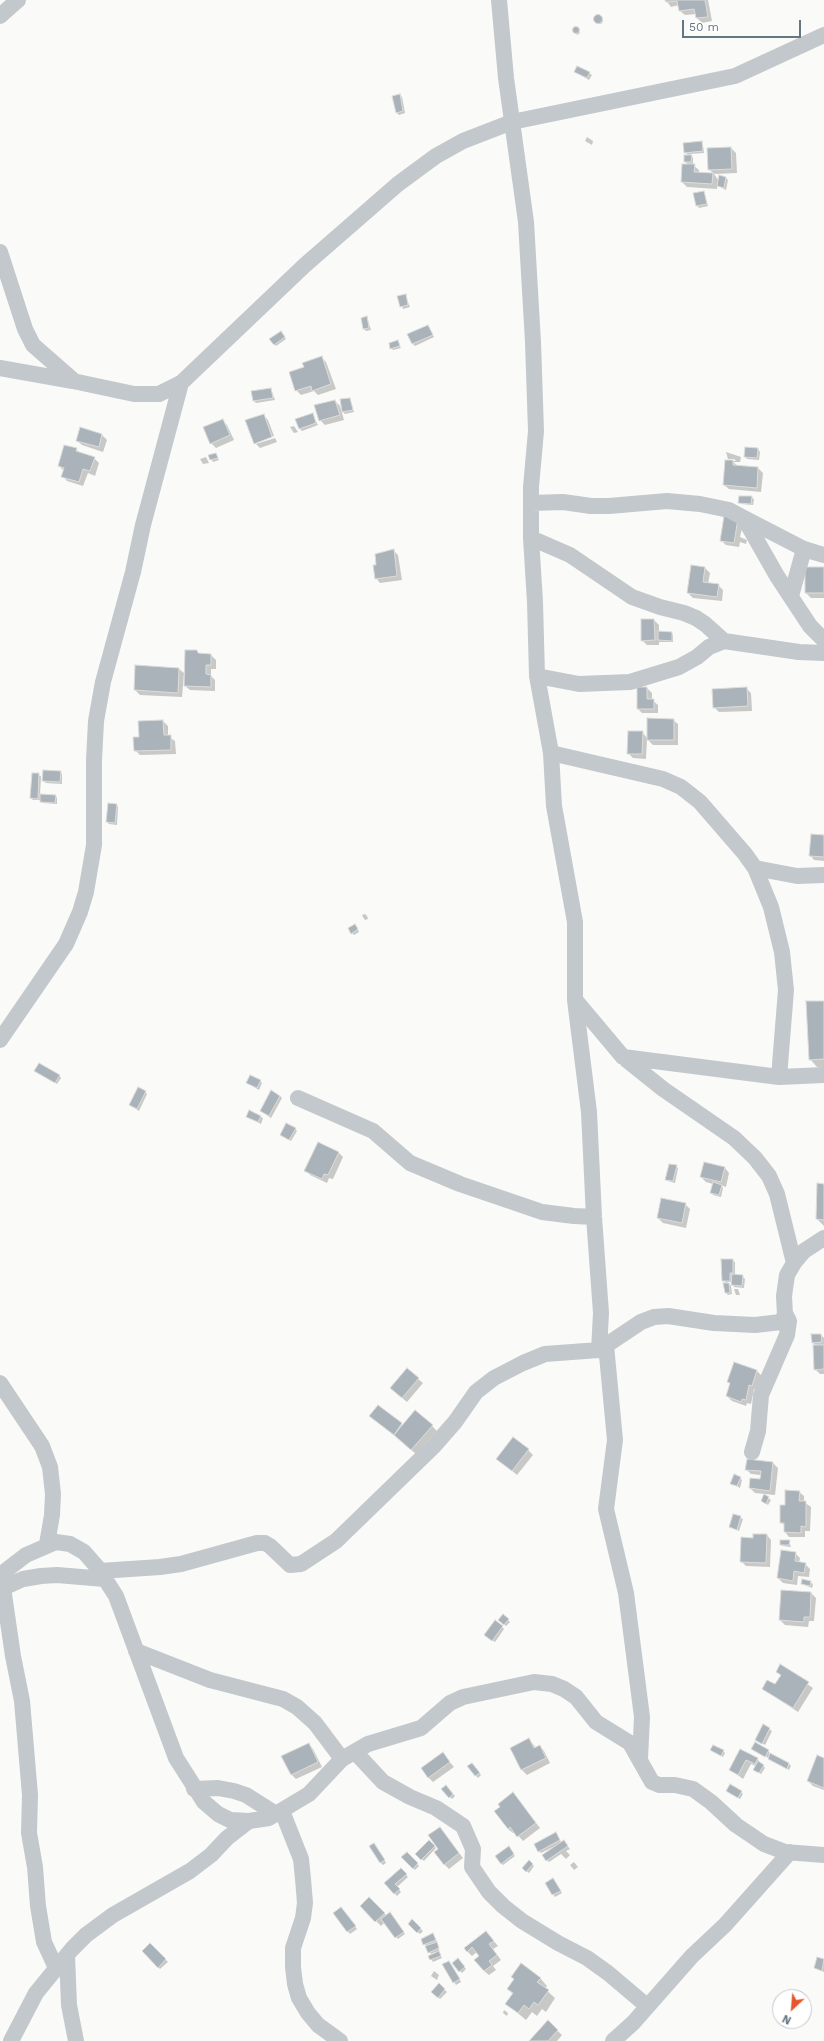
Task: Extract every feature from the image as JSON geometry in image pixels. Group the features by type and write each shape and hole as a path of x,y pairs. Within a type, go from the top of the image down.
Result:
{"street":[{"path":"0,16 18,0"},
{"path":"500,0 500,26 526,222 536,431 531,503 531,538 535,602 537,676 551,753 554,806 576,922 575,1000 589,1112 602,1347 615,1440 606,1509 626,1593 642,1717 640,1759"},
{"path":"0,368 73,380 134,394 159,394 181,383 305,265 407,177 436,156 463,141 512,122 735,76 824,35"},
{"path":"0,252 25,329 33,345 73,380"},
{"path":"0,1040 66,944 78,917 86,892 94,845 94,760 96,721 103,682 133,572 143,525 181,383"},
{"path":"531,503 563,502 591,506 609,506 667,501 722,508 804,549 824,555"},
{"path":"744,518 777,576 810,626 824,640"},
{"path":"531,538 570,555 632,597 696,618 706,624 724,641"},
{"path":"791,596 804,549"},
{"path":"537,676 579,684 601,685 630,682 679,667 697,657 709,647 724,641 799,652 824,653"},
{"path":"551,753 663,779 681,787 700,802 715,818 755,868 771,908 782,952 786,990 779,1077"},
{"path":"755,868 797,876 824,875"},
{"path":"575,1000 623,1057 669,1093 730,1135 755,1158 769,1176 777,1194 794,1263"},
{"path":"623,1057 779,1077 824,1075"},
{"path":"298,1098 373,1131 410,1163 460,1184 542,1212 594,1217"},
{"path":"1,1579 13,1582 42,1576 103,1575 160,1567 181,1564 257,1543 265,1543 270,1546 290,1565 301,1564 336,1541 434,1446 455,1422 476,1392 494,1378 523,1363 545,1354 602,1347 641,1322 654,1317 668,1316 714,1323 775,1324 781,1322 785,1313 784,1296 786,1280 794,1263 804,1251 824,1238"},
{"path":"752,1452 758,1431 761,1395 787,1335 790,1321 785,1313"},
{"path":"0,1383 42,1446 50,1467 52,1508 47,1544"},
{"path":"1,1579 26,1555 47,1544 56,1542 70,1544 84,1552 103,1575 116,1596 176,1758 194,1789 204,1802 218,1814 230,1820 249,1821 269,1818 309,1794 348,1755 368,1744 421,1728 450,1703 462,1697 534,1682 552,1684 564,1689 576,1697 596,1722 630,1742 652,1782 659,1785 675,1785 693,1789 751,1837 778,1849 790,1852 824,1855"},
{"path":"1,1579 13,1656 22,1701 30,1795 29,1833 35,1867 38,1906 44,1942 56,1968"},
{"path":"136,1651 210,1680 283,1700 297,1707 348,1755 382,1782 410,1797 436,1808 463,1826 473,1849 472,1867 479,1879 503,1906 522,1921 603,1969 647,2006"},
{"path":"194,1789 218,1788 234,1791 279,1812 301,1859 304,1879 305,1903 293,1948 292,1967 295,1984 299,1998 308,2013 318,2025 340,2041"},
{"path":"11,2041 36,1994 66,1955 86,1935 113,1915 190,1871 211,1855 227,1838 249,1821"},
{"path":"613,2041 633,2023 692,1956 725,1925 790,1852"},
{"path":"66,1955 69,2005 76,2041"}],"building":[{"path":"665,0 705,0 708,17 696,18 694,9 679,11 677,1 666,2"},
{"path":"596,15 600,15 602,19 600,23 596,23 594,21 594,17"},
{"path":"576,26 579,27 579,33 576,34 573,33 572,30 573,27"},
{"path":"577,66 590,72 587,78 574,72"},
{"path":"400,94 403,111 396,113 392,96"},
{"path":"702,141 703,151 684,153 683,143"},
{"path":"731,147 732,169 708,170 707,148"},
{"path":"684,155 692,155 691,162 684,162"},
{"path":"682,164 695,164 694,172 713,173 712,184 681,182"},
{"path":"719,175 726,177 724,188 717,186"},
{"path":"704,191 707,204 696,206 693,193"},
{"path":"406,294 408,305 400,307 397,296"},
{"path":"367,316 369,328 363,329 361,318"},
{"path":"428,325 433,335 412,344 407,334"},
{"path":"281,331 285,337 274,345 269,339"},
{"path":"398,340 400,346 390,349 389,343"},
{"path":"322,356 331,384 312,391 311,386 295,391 289,372 304,367 302,363"},
{"path":"271,388 273,398 253,401 251,391"},
{"path":"350,398 353,410 342,412 340,399"},
{"path":"335,400 340,415 319,421 314,405"},
{"path":"313,413 316,423 299,429 295,419"},
{"path":"264,414 272,437 254,444 245,420"},
{"path":"223,419 230,435 210,444 203,427"},
{"path":"80,427 102,434 99,447 76,441"},
{"path":"64,445 77,448 76,451 95,457 90,471 83,469 79,482 61,477 64,468 58,466"},
{"path":"745,447 758,448 757,458 744,457"},
{"path":"216,453 218,458 210,460 208,455"},
{"path":"725,460 733,460 733,465 758,467 757,488 723,485"},
{"path":"739,496 752,496 751,504 738,503"},
{"path":"724,516 738,518 734,543 720,541"},
{"path":"394,549 397,576 375,579 373,565 376,565 375,554"},
{"path":"691,565 705,567 703,582 719,584 717,597 687,593"},
{"path":"805,567 824,567 824,593 805,593"},
{"path":"641,619 654,619 655,640 641,641"},
{"path":"658,631 672,632 672,641 658,640"},
{"path":"185,650 197,650 198,653 211,654 211,665 206,665 206,674 211,675 211,687 184,686"},
{"path":"135,665 179,668 178,693 134,690"},
{"path":"637,687 647,687 647,699 654,699 654,709 637,709"},
{"path":"747,687 748,706 713,708 712,689"},
{"path":"647,718 674,719 674,740 647,740"},
{"path":"163,720 164,735 171,735 171,750 134,751 133,737 139,737 138,721"},
{"path":"628,731 643,731 642,754 627,754"},
{"path":"43,770 61,771 60,782 42,781"},
{"path":"32,773 39,773 38,799 30,798"},
{"path":"40,794 56,795 55,803 40,802"},
{"path":"108,803 117,804 115,823 106,822"},
{"path":"811,834 824,835 824,857 809,856"},
{"path":"355,924 358,929 351,934 348,928"},
{"path":"806,1001 824,1001 824,1059 809,1060"},
{"path":"39,1063 60,1075 55,1083 34,1071"},
{"path":"250,1075 261,1080 257,1088 246,1083"},
{"path":"138,1087 146,1091 137,1109 129,1105"},
{"path":"271,1090 280,1096 269,1116 260,1111"},
{"path":"249,1110 261,1116 258,1122 246,1117"},
{"path":"286,1123 296,1128 289,1140 280,1135"},
{"path":"318,1142 339,1152 328,1175 324,1174 322,1179 304,1171"},
{"path":"704,1162 725,1167 721,1182 700,1177"},
{"path":"669,1164 677,1165 673,1181 665,1180"},
{"path":"713,1182 722,1185 719,1195 710,1193"},
{"path":"817,1183 824,1184 824,1220 816,1219"},
{"path":"661,1198 686,1203 682,1223 657,1218"},
{"path":"721,1259 733,1259 733,1273 730,1273 730,1281 722,1281"},
{"path":"732,1274 743,1275 742,1286 731,1285"},
{"path":"723,1283 729,1283 730,1293 725,1293"},
{"path":"811,1334 821,1334 822,1342 812,1343"},
{"path":"813,1345 824,1345 824,1369 814,1370"},
{"path":"734,1362 757,1370 752,1386 749,1385 746,1400 742,1399 741,1402 726,1396 730,1383 727,1382"},
{"path":"407,1368 419,1378 402,1398 390,1388"},
{"path":"378,1405 402,1423 394,1435 369,1416"},
{"path":"415,1410 433,1425 411,1450 394,1435"},
{"path":"513,1437 529,1449 512,1471 496,1459"},
{"path":"747,1459 773,1462 770,1491 749,1488 750,1478 760,1479 761,1471 745,1470"},
{"path":"734,1474 741,1477 737,1486 730,1484"},
{"path":"785,1490 800,1491 799,1501 806,1501 806,1527 801,1526 801,1533 784,1532 784,1523 780,1523 780,1505 785,1505"},
{"path":"764,1494 769,1497 766,1504 761,1501"},
{"path":"733,1514 741,1516 737,1530 729,1527"},
{"path":"753,1534 767,1534 766,1563 740,1562 741,1537 753,1538"},
{"path":"780,1540 790,1540 789,1545 780,1545"},
{"path":"781,1550 796,1552 795,1561 806,1563 804,1573 794,1571 793,1581 777,1578"},
{"path":"802,1579 811,1581 810,1586 801,1584"},
{"path":"781,1590 811,1592 810,1617 804,1617 804,1622 779,1620"},
{"path":"503,1614 509,1619 504,1625 498,1620"},
{"path":"495,1620 503,1626 492,1641 484,1635"},
{"path":"780,1664 809,1682 793,1708 762,1689 767,1680 775,1684 781,1675 776,1672"},
{"path":"763,1724 770,1728 762,1744 755,1740"},
{"path":"529,1738 534,1748 540,1745 546,1758 521,1770 510,1748"},
{"path":"755,1742 769,1750 765,1757 751,1749"},
{"path":"309,1743 318,1762 291,1775 281,1756"},
{"path":"713,1745 724,1750 721,1756 710,1750"},
{"path":"740,1749 758,1758 755,1764 746,1760 738,1775 729,1770"},
{"path":"443,1752 450,1762 428,1778 421,1768"},
{"path":"770,1753 789,1763 787,1769 768,1759"},
{"path":"817,1755 824,1758 824,1788 807,1781"},
{"path":"758,1761 764,1765 759,1773 753,1770"},
{"path":"472,1763 480,1773 475,1776 467,1766"},
{"path":"730,1784 742,1791 738,1798 726,1791"},
{"path":"446,1785 453,1794 449,1798 441,1789"},
{"path":"513,1792 536,1823 517,1837 510,1827 508,1829 494,1811 500,1807 498,1804"},
{"path":"440,1827 459,1853 444,1865 434,1852 438,1849 428,1835"},
{"path":"556,1832 560,1840 538,1852 534,1844"},
{"path":"429,1840 435,1846 421,1860 415,1854"},
{"path":"564,1840 568,1846 546,1861 542,1855"},
{"path":"374,1843 385,1860 380,1863 369,1846"},
{"path":"509,1846 514,1854 501,1864 495,1856"},
{"path":"407,1852 418,1863 413,1869 401,1857"},
{"path":"529,1860 533,1864 526,1872 522,1868"},
{"path":"401,1868 407,1874 395,1884 400,1889 394,1894 384,1883"},
{"path":"553,1878 561,1891 552,1895 545,1883"},
{"path":"369,1897 385,1913 375,1922 360,1906"},
{"path":"341,1907 356,1926 347,1932 333,1913"},
{"path":"390,1912 404,1932 395,1938 381,1919"},
{"path":"412,1919 421,1928 417,1933 408,1924"},
{"path":"486,1931 494,1941 489,1944 497,1955 489,1961 492,1965 484,1971 474,1960 479,1956 472,1947 467,1952 464,1948"},
{"path":"433,1933 436,1940 423,1945 421,1939"},
{"path":"437,1942 439,1948 428,1953 425,1946"},
{"path":"150,1943 166,1959 158,1968 142,1951"},
{"path":"439,1951 441,1956 430,1960 428,1956"},
{"path":"817,1957 824,1959 822,1971 814,1968"},
{"path":"458,1958 465,1967 459,1972 452,1963"},
{"path":"449,1961 460,1979 453,1983 442,1964"},
{"path":"521,1963 541,1978 537,1982 549,1990 538,2005 534,2002 529,2009 524,2005 518,2013 505,2004 513,1993 507,1989 514,1979 511,1977"},
{"path":"439,1983 445,1989 438,1998 431,1992"},
{"path":"548,2020 558,2030 548,2041 529,2041"}]}
